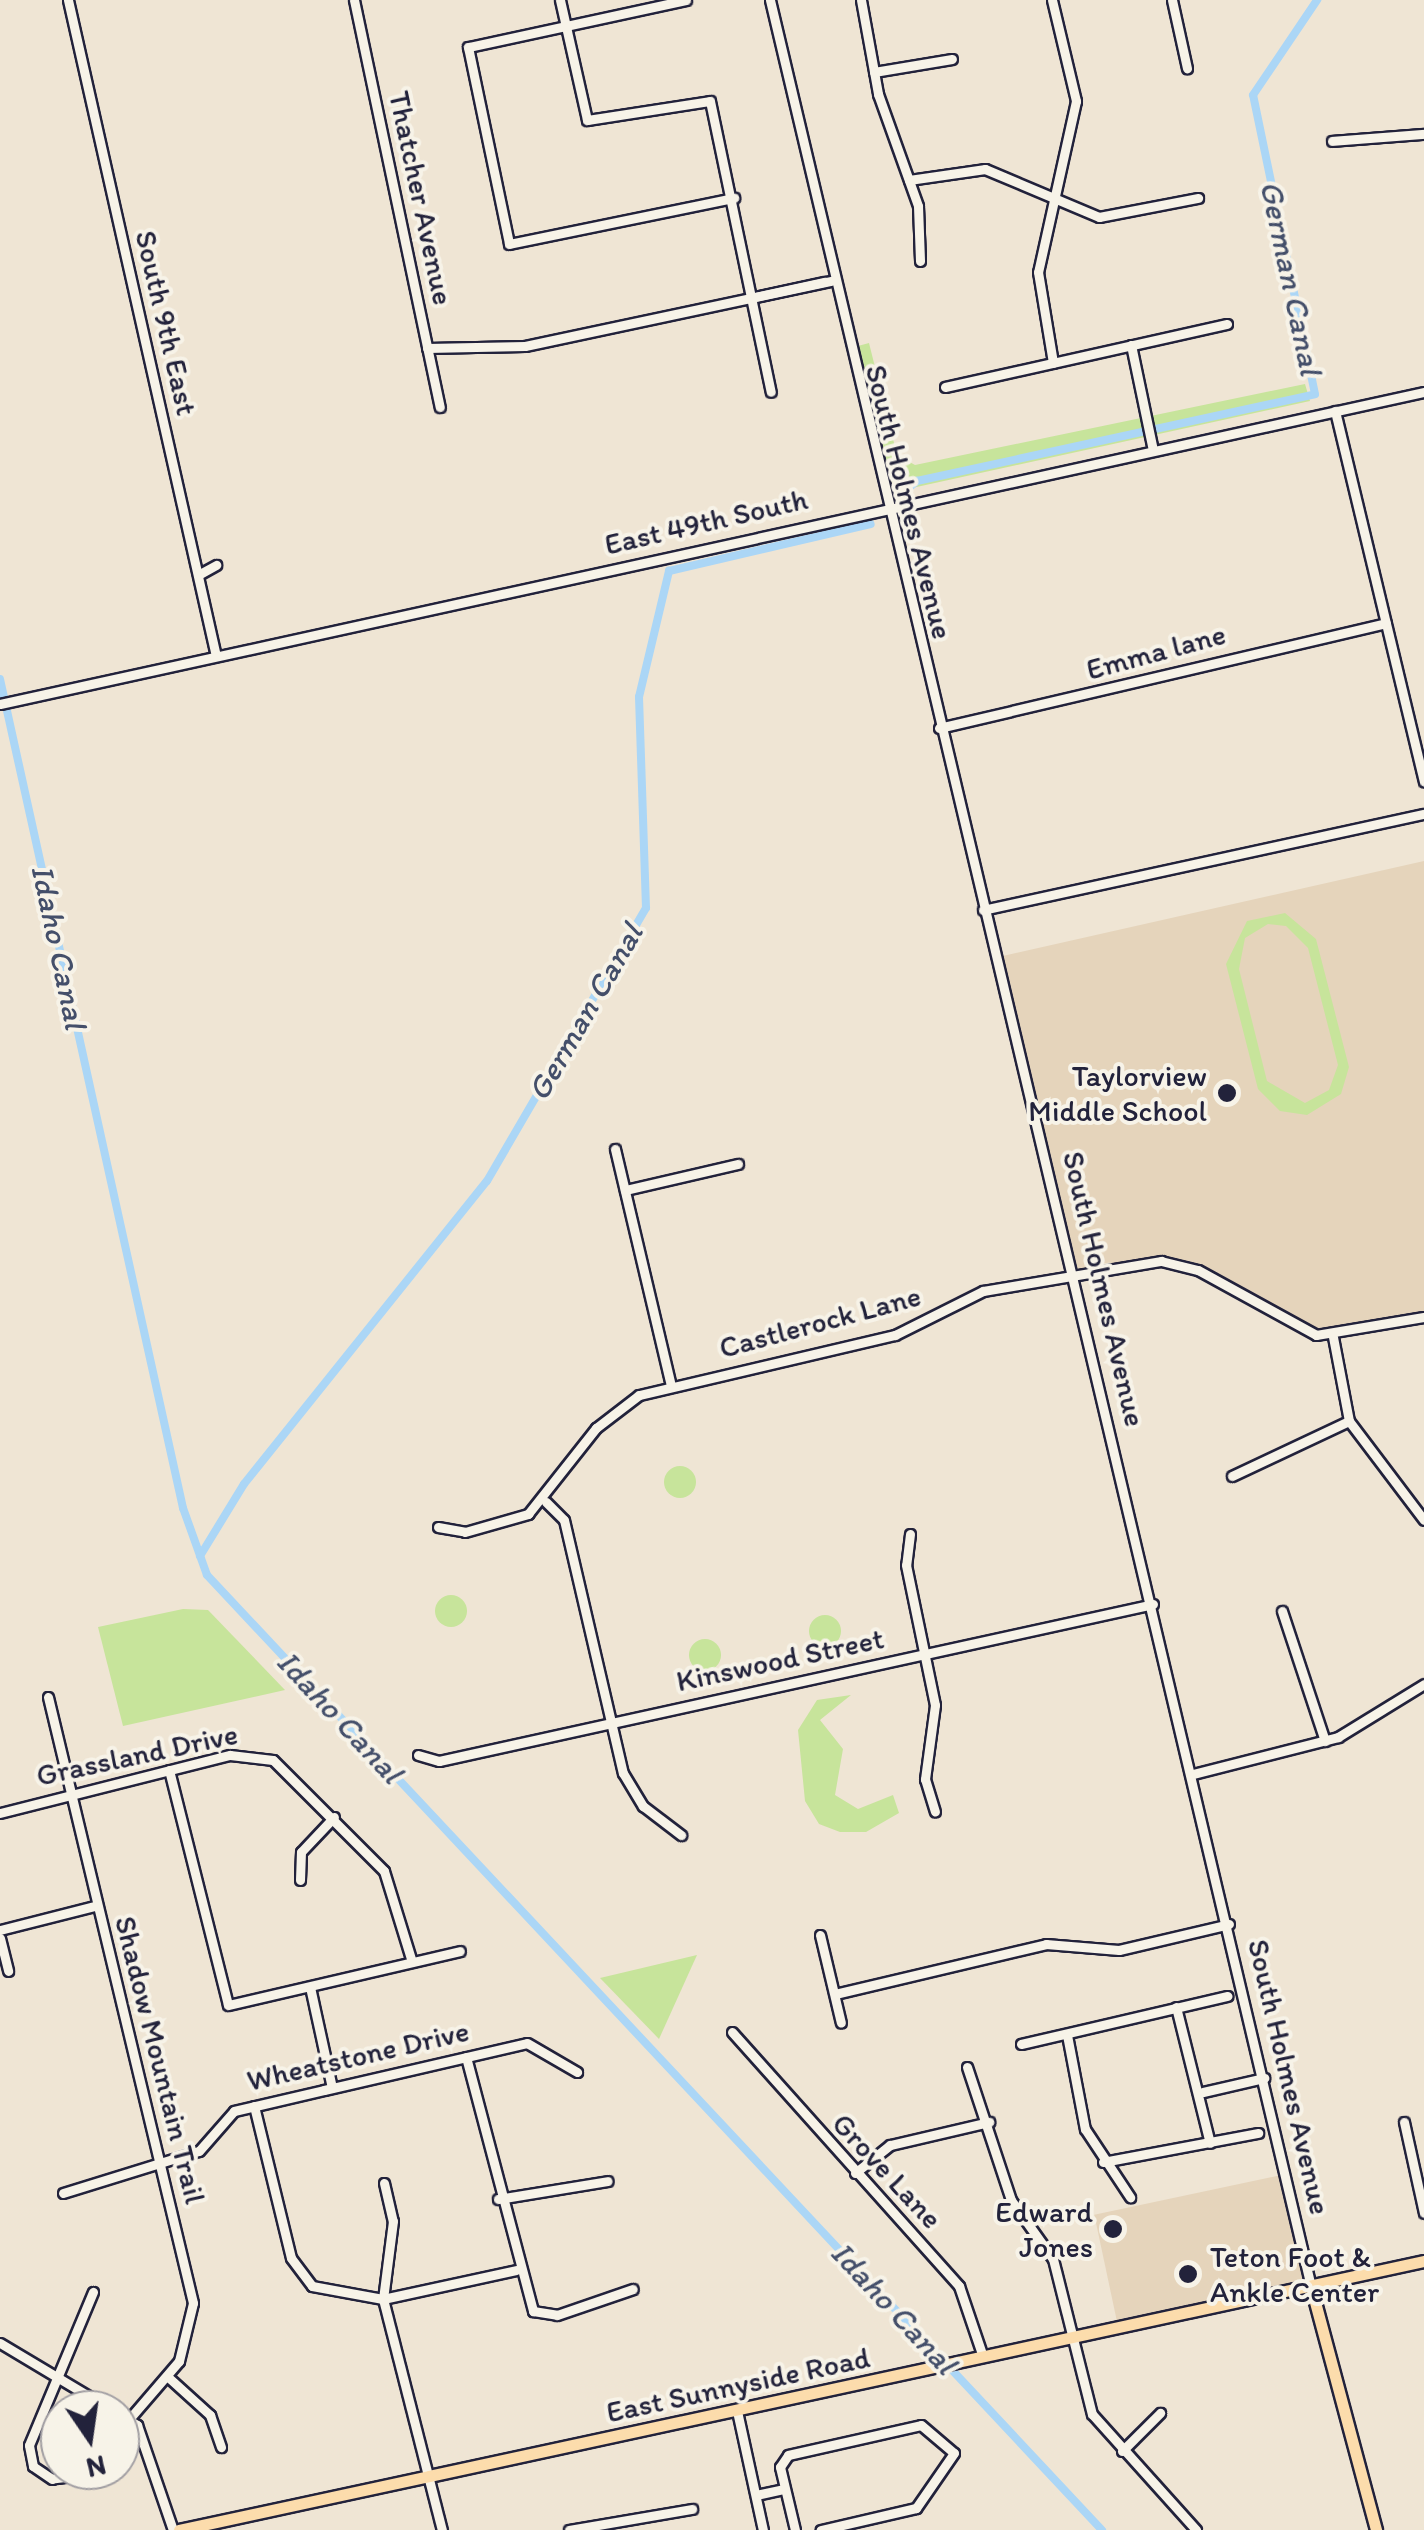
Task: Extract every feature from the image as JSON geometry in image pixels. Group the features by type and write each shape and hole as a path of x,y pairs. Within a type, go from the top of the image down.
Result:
{"main road":[{"name":"East Sunnyside Road","path":"176,2530 932,2370 1424,2260"},
{"name":"South Holmes Avenue","path":"1311,2287 1376,2530"}],"street":[{"name":"South 9th East","path":"68,0 216,656"},
{"name":"Thatcher Avenue","path":"354,0 440,407"},
{"path":"560,0 588,120 710,101 755,297 771,392"},
{"path":"686,0 468,47 509,244 734,198"},
{"name":"South Holmes Avenue","path":"770,0 827,282 1076,1274 1311,2287"},
{"path":"860,0 874,72 909,180 920,261"},
{"path":"1052,0 1076,102 1037,286 1053,363"},
{"path":"1172,0 1188,68"},
{"path":"874,72 952,58"},
{"path":"1332,141 1424,134"},
{"path":"909,180 985,169 1099,217 1198,198"},
{"path":"426,348 525,346 827,282"},
{"path":"945,386 1227,324"},
{"path":"1131,346 1153,450"},
{"name":"East 49th South","path":"0,704 1424,392"},
{"path":"1335,411 1424,781"},
{"path":"198,575 216,566"},
{"name":"Emma lane","path":"939,728 1386,623"},
{"path":"983,910 1424,814"},
{"path":"616,1149 671,1386"},
{"path":"625,1190 738,1164"},
{"name":"Castlerock Lane","path":"438,1528 502,1525 546,1502 607,1416 671,1386 895,1335 983,1292 1076,1274 1180,1264 1293,1327 1333,1337 1424,1317"},
{"path":"1333,1337 1350,1421 1424,1520"},
{"path":"1232,1476 1350,1421"},
{"path":"1414,1510 1424,1500"},
{"path":"546,1502 564,1520 611,1723 633,1792 682,1834"},
{"path":"910,1534 906,1565 927,1653 935,1720 925,1779 935,1811"},
{"name":"Kinswood Street","path":"418,1756 439,1761 1153,1604"},
{"path":"1282,1611 1325,1741"},
{"path":"1193,1774 1325,1741 1424,1684"},
{"name":"Shadow Mountain Trail","path":"48,1697 160,2163 194,2323 168,2377 140,2407"},
{"name":"Grassland Drive","path":"0,1813 169,1770 261,1756 334,1817 392,1884 412,1962"},
{"path":"169,1770 228,2004 460,1951"},
{"path":"300,1880 300,1852 334,1817"},
{"path":"0,1930 96,1906"},
{"path":"835,1994 1046,1944 1119,1950 1229,1924"},
{"path":"820,1935 840,2023"},
{"path":"0,1938 8,1971"},
{"path":"310,1987 332,2088"},
{"path":"1021,2044 1227,1996"},
{"path":"1176,2007 1203,2092 1210,2143"},
{"name":"Grove Lane","path":"732,2032 960,2286 982,2358"},
{"path":"1067,2035 1079,2110 1104,2162 1130,2197"},
{"name":"Wheatstone Drive","path":"63,2193 199,2152 223,2119 254,2106 537,2042 577,2072"},
{"path":"466,2058 498,2199 528,2304 548,2317 633,2289"},
{"path":"967,2067 989,2122 1011,2200 1053,2260 1092,2414 1196,2530"},
{"path":"1203,2092 1264,2078"},
{"path":"254,2106 296,2270 326,2293 382,2299 516,2270"},
{"path":"856,2173 890,2145 989,2122"},
{"path":"1404,2122 1424,2213"},
{"path":"1104,2162 1258,2133"},
{"path":"498,2199 608,2181"},
{"path":"384,2183 393,2221 382,2299 442,2530"},
{"path":"51,2390 93,2292"},
{"path":"0,2343 81,2390"},
{"path":"168,2377 210,2415 221,2447"},
{"path":"737,2411 763,2530"},
{"path":"1122,2451 1160,2413"},
{"path":"40,2423 29,2455 40,2465"},
{"path":"795,2530 779,2462 788,2455 922,2425 954,2453 916,2508 821,2530"},
{"path":"140,2431 152,2447 176,2530"},
{"path":"756,2495 784,2489"},
{"path":"570,2530 692,2510"}],"shaded area":[{"name":"Taylorview Middle School","path":"1424,861 1424,1317 1333,1337 1180,1263 1076,1274 994,958"},
{"path":"1286,2174 1310,2287 1118,2328 1094,2215"}],"green space":[{"path":"869,343 897,455 915,465 1305,384 1310,401 912,488 892,482 858,346"},
{"path":"1285,913 1316,939 1349,1067 1341,1094 1307,1115 1280,1111 1258,1089 1226,964 1247,921","holes":["1268,924 1286,926 1308,948 1338,1065 1329,1090 1305,1103 1267,1081 1239,969 1245,938"]},
{"path":"680,1466 692,1470 696,1482 692,1494 680,1498 668,1494 664,1482 668,1470"},
{"path":"451,1595 462,1600 467,1611 462,1622 451,1627 440,1622 435,1611 440,1600"},
{"path":"183,1609 208,1610 285,1690 123,1726 98,1627"},
{"path":"825,1615 836,1620 841,1631 836,1642 825,1647 814,1642 809,1631 814,1620"},
{"path":"705,1639 716,1644 721,1655 716,1666 705,1671 694,1666 689,1655 694,1644"},
{"path":"851,1695 820,1720 843,1749 835,1795 858,1809 893,1795 899,1813 866,1832 840,1832 819,1824 805,1801 798,1730 817,1700"},
{"path":"697,1955 659,2039 600,1978"}],"waterway":[{"name":"German Canal","path":"905,491 917,481 1315,394 1253,95 1317,0"},
{"name":"German Canal","path":"200,1556 244,1484 487,1181 646,908 639,697 669,571 871,524"},
{"name":"Idaho Canal","path":"0,679 183,1508 207,1575 1102,2530"}],"place":[{"name":"Taylorview Middle School","path":"1227,1093"},
{"name":"Edward Jones","path":"1113,2229"},
{"name":"Teton Foot & Ankle Center","path":"1188,2274"}]}
